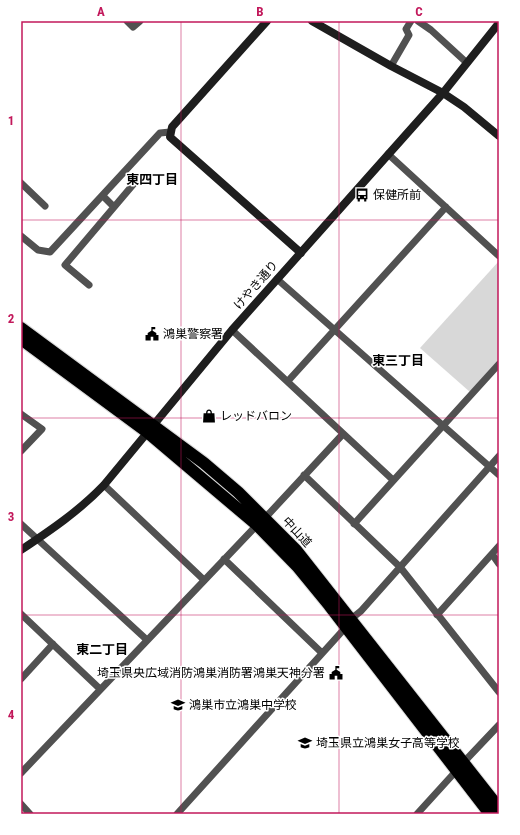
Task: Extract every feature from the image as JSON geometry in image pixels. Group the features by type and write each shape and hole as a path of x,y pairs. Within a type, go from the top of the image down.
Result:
{"highway":[{"name":"中山道","path":"21,328 150,428"},
{"name":"中山道","path":"21,339 150,428 204,463 261,521 297,566 348,623 460,767 490,814"},
{"name":"中山道","path":"460,767 499,808"}],"street":[{"path":"127,21 133,27 140,21"},
{"path":"266,21 172,127 170,137 300,252"},
{"path":"312,21 323,24 391,66 443,93 464,107 499,136"},
{"path":"391,66 409,35 406,29 411,21"},
{"path":"418,21 467,63"},
{"name":"けやき通り","path":"21,550 86,504 104,485 232,330 443,93 499,23"},
{"path":"21,236 38,250 50,252 160,133 170,132"},
{"path":"388,154 498,254"},
{"path":"89,286 65,265 137,180"},
{"path":"21,183 45,206"},
{"path":"103,196 114,207"},
{"path":"288,381 446,206"},
{"path":"277,279 499,475"},
{"path":"232,330 393,480"},
{"path":"354,524 442,425 499,364"},
{"path":"21,414 42,429 21,451"},
{"path":"21,773 343,434"},
{"path":"177,814 499,456"},
{"path":"304,475 400,567 499,692"},
{"path":"104,485 204,580"},
{"path":"21,524 39,538 147,640"},
{"path":"437,615 499,546"},
{"path":"492,554 499,564"},
{"path":"224,559 322,653"},
{"path":"21,614 100,689"},
{"path":"21,679 53,644"},
{"path":"417,814 499,725"},
{"path":"21,805 30,814"}],"shaded area":[{"path":"499,261 499,359 470,392 420,348"}],"place":[{"name":"保健所前","path":"362,195"},
{"name":"鴻巣警察署","path":"152,334"},
{"name":"レッドバロン","path":"209,416"},
{"name":"埼玉県央広域消防鴻巣消防署鴻巣天神分署","path":"336,673"},
{"name":"鴻巣市立鴻巣中学校","path":"178,705"},
{"name":"埼玉県立鴻巣女子高等学校","path":"305,743"}],"district":[{"name":"東四丁目","path":"152,179"},
{"name":"東三丁目","path":"398,360"},
{"name":"東二丁目","path":"102,649"}]}
